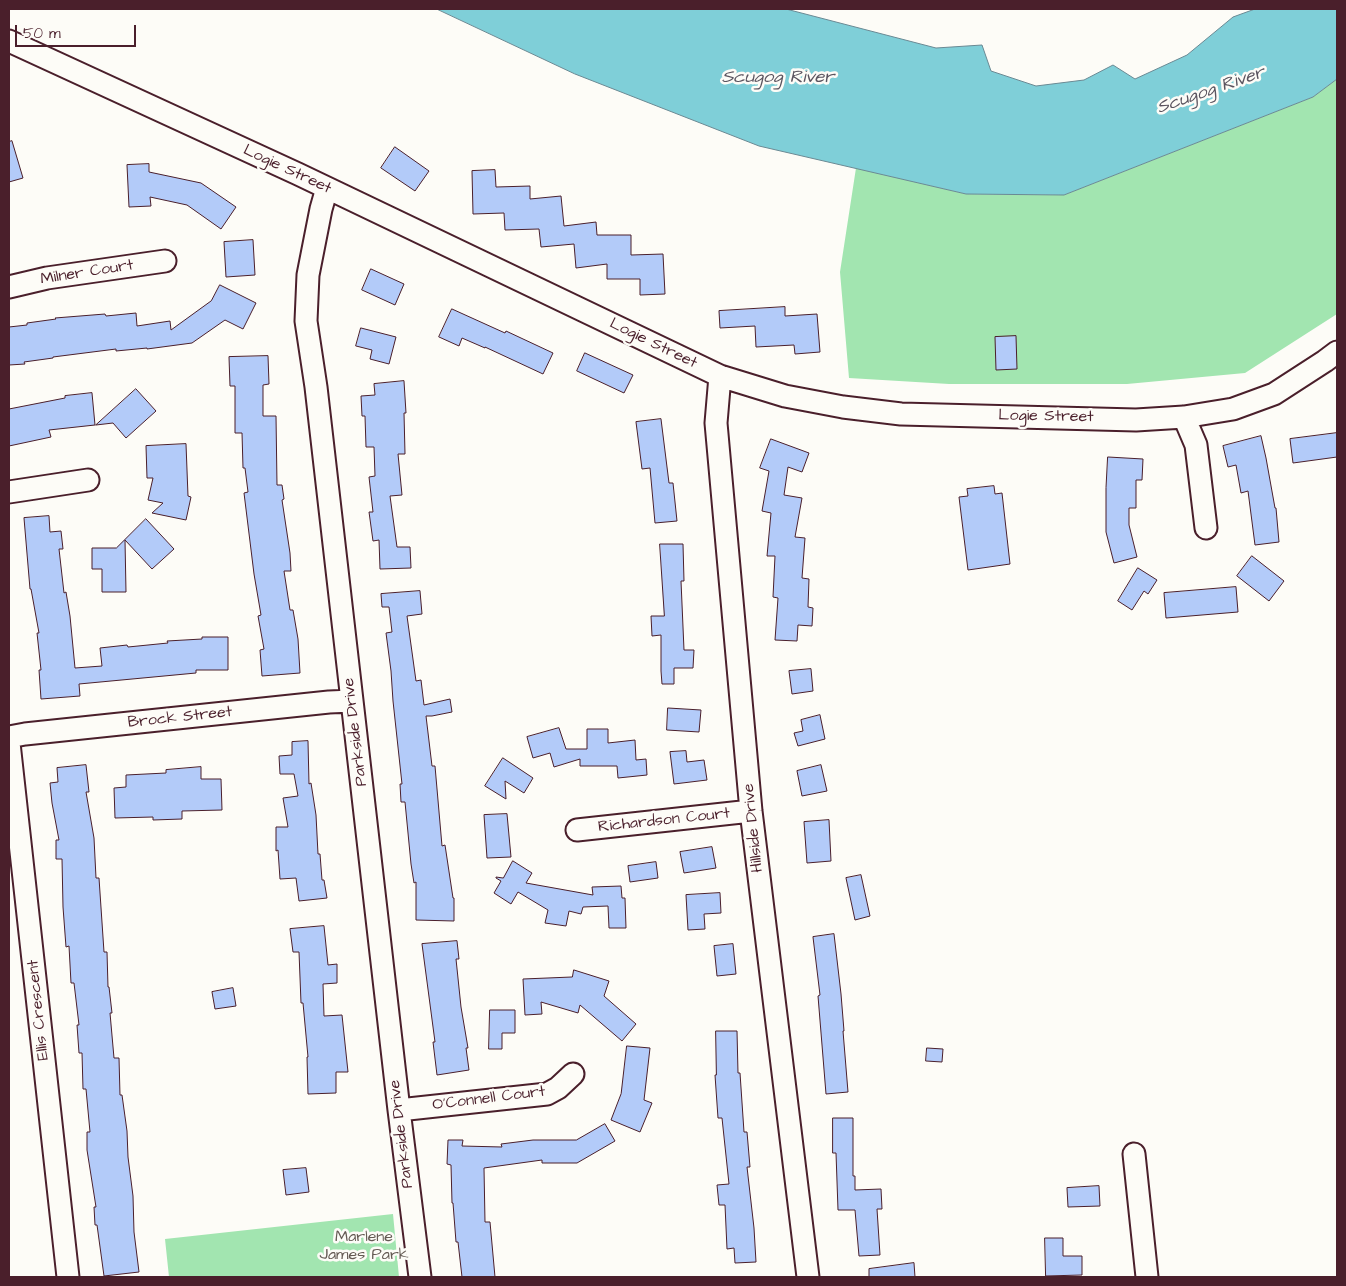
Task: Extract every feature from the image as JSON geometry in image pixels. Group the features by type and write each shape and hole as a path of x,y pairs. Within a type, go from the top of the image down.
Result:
{"street":[{"name":"Logie Street","path":"9,41 327,188 720,376 785,396 842,407 901,414 1136,420 1184,417 1233,409 1274,394 1337,352"},
{"name":"Parkside Drive","path":"327,188 308,275 306,321 316,387 420,1277"},
{"name":"Milner Court","path":"9,286 47,278 165,261"},
{"name":"Hillside Drive","path":"720,376 716,422 751,811 808,1277"},
{"path":"1184,417 1196,445 1206,528"},
{"path":"9,492 88,480"},
{"name":"Brock Street","path":"9,737 250,710 352,701"},
{"name":"Ellis Crescent","path":"9,742 68,1277"},
{"name":"Richardson Court","path":"577,830 751,811"},
{"name":"O'Connell Court","path":"399,1110 547,1094 558,1088 573,1074"},
{"path":"1134,1154 1147,1277"}],"green space":[{"path":"1337,79 1337,314 1245,373 1127,384 949,384 849,378 840,272 856,168 966,194 1064,195 1313,97"},
{"name":"Marlene James Park","path":"393,1214 399,1277 169,1277 165,1239"}],"water":[{"name":"Scugog River","path":"437,9 786,9 936,48 982,45 991,71 1036,86 1084,80 1113,65 1135,79 1187,55 1233,17 1255,9 1337,9 1337,79 1313,97 1064,195 966,194 759,146 575,74"}],"building":[{"path":"12,141 23,178 9,182 9,142"},
{"path":"395,147 429,171 415,191 381,168"},
{"path":"149,164 149,172 201,183 236,207 221,229 187,205 150,197 151,206 129,207 127,165"},
{"path":"495,170 496,187 530,186 530,199 561,196 564,226 596,222 597,235 631,235 631,255 663,254 665,294 640,295 640,279 607,279 607,264 576,268 574,244 541,247 539,229 505,230 504,213 473,214 472,171"},
{"path":"253,240 255,275 226,277 224,242"},
{"path":"371,269 404,284 395,305 362,290"},
{"path":"220,285 256,303 243,329 225,320 192,343 147,349 116,351 116,349 9,365 9,327 55,318 136,313 137,326 170,321 171,330 211,301"},
{"path":"785,307 785,316 817,314 820,352 795,354 794,345 756,347 755,326 720,328 719,311"},
{"path":"452,309 553,353 543,374 462,338 459,346 439,337"},
{"path":"361,328 396,337 389,364 370,359 372,350 356,346"},
{"path":"1016,336 1017,369 996,370 995,337"},
{"path":"585,353 633,375 624,393 577,371"},
{"path":"268,356 269,384 263,385 263,416 276,416 277,485 282,485 284,499 282,500 291,571 284,571 290,610 293,610 298,639 300,673 262,676 260,650 264,649 258,616 261,615 244,493 248,492 245,468 243,468 242,433 235,433 235,386 230,386 229,357"},
{"path":"404,381 406,413 404,413 405,454 398,454 402,495 390,496 397,547 410,547 411,568 380,569 379,540 373,541 369,512 373,512 369,477 375,476 374,447 366,447 365,416 362,416 361,396 375,395 374,384"},
{"path":"136,389 156,411 126,438 113,423 96,425"},
{"path":"92,393 95,425 49,430 51,437 9,446 9,409 65,398 65,396"},
{"path":"661,419 669,483 673,483 677,521 655,523 650,468 642,469 636,422"},
{"path":"1337,433 1337,457 1293,463 1290,439"},
{"path":"1261,436 1276,508 1279,542 1255,545 1248,491 1241,493 1236,465 1228,467 1223,446"},
{"path":"771,439 809,453 802,472 788,467 784,495 802,498 795,537 805,538 802,578 809,579 808,607 813,608 812,626 798,625 797,641 775,640 778,598 773,597 775,556 767,556 771,513 762,511 769,471 760,468"},
{"path":"186,444 188,496 191,497 186,520 152,513 163,503 148,500 153,478 147,478 146,446"},
{"path":"1108,457 1143,459 1142,480 1136,480 1136,508 1129,508 1129,525 1137,557 1114,563 1106,532"},
{"path":"994,486 995,494 1002,493 1010,564 968,570 959,497 968,496 967,489"},
{"path":"49,516 50,532 61,531 63,549 59,549 64,593 66,592 70,616 75,668 102,666 100,648 168,643 167,641 202,639 202,637 228,637 228,670 196,670 196,673 79,684 80,696 41,699 39,670 41,670 37,633 39,633 30,589 24,518"},
{"path":"146,519 174,549 152,569 125,540 126,592 102,592 102,569 92,569 92,548 116,548"},
{"path":"660,544 683,544 684,581 681,581 684,650 694,650 693,668 674,668 674,684 662,684 661,635 652,636 651,616 664,616"},
{"path":"1252,556 1284,581 1269,601 1237,576"},
{"path":"1138,568 1157,580 1148,594 1144,591 1132,610 1118,601"},
{"path":"1236,587 1238,612 1166,618 1164,593"},
{"path":"420,591 422,614 407,616 416,681 421,680 424,705 450,699 452,712 426,716 432,766 435,766 442,846 445,845 454,898 454,921 416,920 416,882 414,883 411,864 405,802 401,802 400,784 402,784 386,633 392,632 389,607 382,607 381,594"},
{"path":"811,669 813,691 792,694 789,671"},
{"path":"668,708 701,710 699,732 667,730"},
{"path":"820,715 825,739 798,746 794,733 803,731 801,720"},
{"path":"559,728 566,749 587,749 587,729 608,729 608,743 635,740 636,760 646,759 647,775 618,778 617,766 580,766 580,759 554,767 550,753 533,758 527,737"},
{"path":"308,741 309,784 311,783 316,815 318,854 320,854 322,880 324,880 327,898 299,901 296,878 280,879 278,850 276,851 276,827 288,827 283,798 298,796 294,774 280,774 279,756 292,755 292,742"},
{"path":"686,751 687,762 704,760 707,780 674,784 670,752"},
{"path":"503,758 533,778 524,793 505,781 506,799 485,786"},
{"path":"86,765 89,792 86,792 94,838 96,878 99,878 104,952 107,952 114,1058 119,1058 120,1095 122,1095 127,1131 134,1232 139,1272 104,1276 97,1225 95,1225 94,1207 96,1207 87,1150 87,1132 90,1132 86,1089 83,1089 82,1053 79,1053 77,1025 79,1025 74,983 71,983 69,946 66,947 62,859 56,859 56,840 59,840 50,783 58,782 57,768"},
{"path":"821,765 827,791 802,796 797,771"},
{"path":"201,767 201,779 221,779 222,810 182,811 182,819 153,820 153,817 115,818 114,788 126,787 126,775 166,773 166,770"},
{"path":"507,814 511,857 487,858 484,815"},
{"path":"829,820 831,861 807,863 804,822"},
{"path":"712,847 716,868 684,873 680,852"},
{"path":"513,861 532,873 526,883 593,895 592,887 621,886 622,898 625,898 626,928 609,928 608,906 583,907 581,914 569,911 566,926 545,923 548,910 518,892 511,904 494,893 501,881 496,877 503,878"},
{"path":"656,862 658,878 630,882 628,866"},
{"path":"861,875 870,916 855,920 846,878"},
{"path":"720,893 721,913 704,914 705,929 688,930 686,895"},
{"path":"324,926 328,965 337,964 337,983 323,984 324,1016 342,1015 348,1072 336,1072 336,1093 308,1094 308,1057 303,1003 301,1003 299,952 293,952 290,929"},
{"path":"834,934 841,994 848,1092 826,1094 818,996 820,995 813,937"},
{"path":"457,941 459,959 456,959 468,1048 466,1048 469,1070 437,1075 433,1042 435,1042 422,944"},
{"path":"733,944 736,974 717,976 714,946"},
{"path":"574,970 609,981 604,996 636,1024 622,1041 580,1005 578,1013 541,1002 542,1014 525,1015 523,979 572,977"},
{"path":"233,988 236,1006 215,1009 212,992"},
{"path":"490,1010 515,1010 515,1033 502,1033 502,1049 489,1049"},
{"path":"716,1031 737,1031 738,1073 740,1073 744,1132 747,1132 750,1167 747,1167 756,1262 735,1263 734,1248 727,1249 725,1205 719,1205 717,1185 729,1184 722,1118 718,1118 715,1075"},
{"path":"627,1046 650,1048 644,1100 652,1103 640,1132 611,1120 621,1094"},
{"path":"927,1048 943,1049 942,1062 926,1061"},
{"path":"833,1118 853,1118 853,1176 855,1176 855,1190 881,1189 882,1209 877,1209 880,1255 859,1256 855,1210 838,1210 836,1153 833,1153"},
{"path":"605,1124 615,1141 577,1163 542,1163 542,1160 484,1168 485,1222 490,1222 495,1277 462,1277 452,1203 451,1165 447,1164 448,1140 463,1140 462,1146 502,1147 501,1144 533,1140 576,1140"},
{"path":"306,1168 309,1192 286,1195 283,1170"},
{"path":"1099,1186 1100,1206 1068,1207 1067,1188"},
{"path":"1045,1238 1063,1238 1063,1256 1082,1256 1082,1275 1046,1276"},
{"path":"914,1263 915,1277 869,1277 869,1269"}]}
